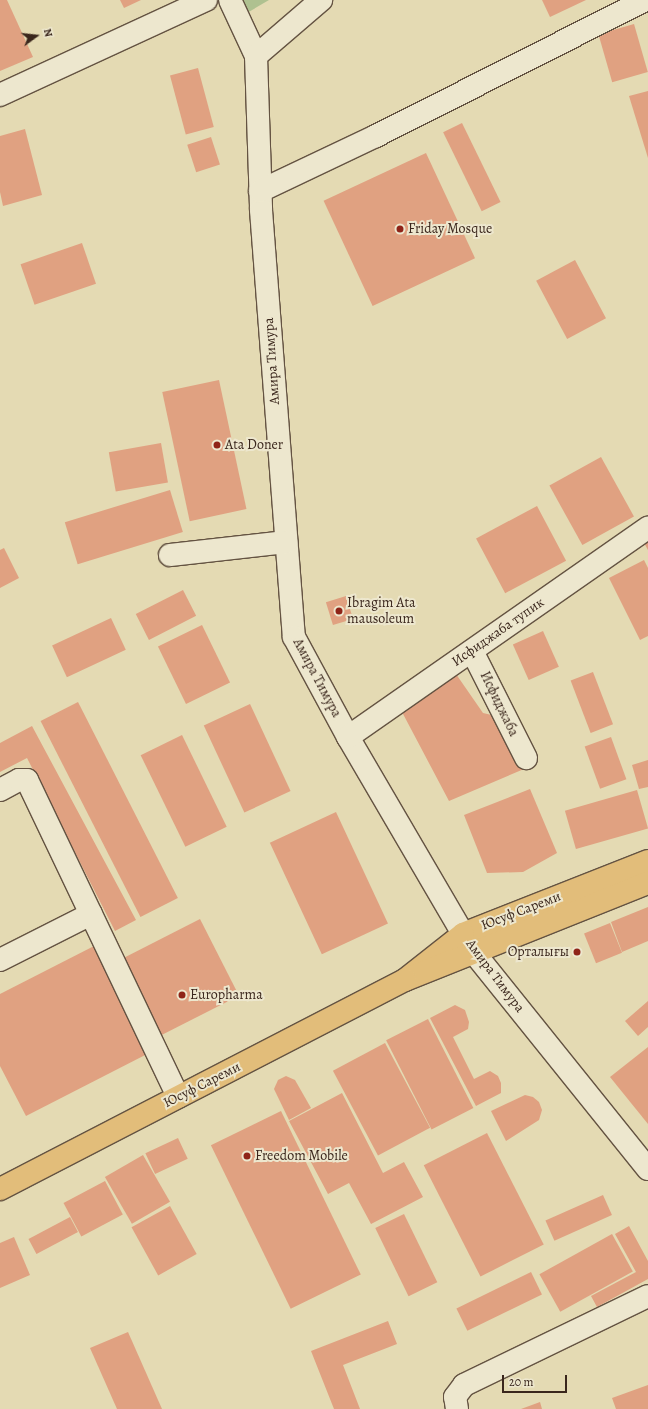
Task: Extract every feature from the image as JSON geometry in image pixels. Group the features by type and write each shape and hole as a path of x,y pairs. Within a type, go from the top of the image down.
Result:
{"main road":[{"name":"Юсуф Сареми","path":"405,980 463,934 648,861"},
{"name":"Юсуф Сареми","path":"0,1189 405,980 475,954 648,883"}],"street":[{"path":"0,95 206,0"},
{"name":"Амира Тимура","path":"230,0 256,56 260,191 294,637 348,737 475,954 648,1169"},
{"path":"256,56 321,0"},
{"path":"260,191 383,132 645,0"},
{"name":"Исфиджаба тупик","path":"348,737 648,528"},
{"path":"170,555 286,542"},
{"name":"Исфиджаба","path":"472,650 526,758"},
{"path":"0,790 19,780 27,780 178,1097"},
{"path":"0,960 91,914"},
{"path":"457,1409 456,1397 464,1385 648,1296"}],"green space":[{"path":"242,0 269,0 247,13"}],"building":[{"path":"0,0 7,0 33,57 0,71"},
{"path":"120,0 141,0 124,8"},
{"path":"542,0 586,0 550,17"},
{"path":"634,24 648,72 612,82 598,34"},
{"path":"198,68 214,127 186,134 170,76"},
{"path":"648,91 648,158 629,96"},
{"path":"462,123 501,202 482,211 443,132"},
{"path":"25,129 42,195 3,206 0,192 0,136"},
{"path":"211,137 220,165 196,172 187,145"},
{"name":"Friday Mosque","path":"426,153 475,258 373,306 324,201"},
{"path":"82,243 96,284 35,305 21,264"},
{"path":"575,260 606,318 567,339 536,281"},
{"path":"219,380 246,509 190,521 162,392"},
{"path":"161,443 168,482 116,492 109,452"},
{"path":"601,457 634,516 582,545 549,486"},
{"path":"170,490 183,532 78,564 65,522"},
{"path":"537,506 566,561 505,593 476,538"},
{"path":"648,538 648,550 643,541"},
{"path":"4,548 19,578 0,588 0,550"},
{"path":"644,560 648,568 648,636 640,640 609,578"},
{"path":"183,590 196,616 149,640 136,614"},
{"name":"Ibragim Ata mausoleum","path":"346,596 353,619 333,625 326,602"},
{"path":"111,618 126,650 67,677 52,645"},
{"path":"202,625 230,683 186,704 158,646"},
{"path":"543,631 559,667 529,680 513,644"},
{"path":"593,672 613,724 591,733 571,681"},
{"path":"456,674 483,713 496,716 524,769 449,801 402,712"},
{"path":"78,702 178,898 140,917 41,721"},
{"path":"250,704 291,791 244,813 204,726"},
{"path":"32,726 136,920 115,931 27,758 0,772 0,743"},
{"path":"182,735 227,827 185,847 141,755"},
{"path":"611,737 626,779 600,789 585,747"},
{"path":"648,760 648,787 639,789 632,765"},
{"path":"530,789 557,853 523,872 487,873 464,815"},
{"path":"637,790 648,828 576,849 565,811"},
{"path":"336,812 388,923 322,954 270,843"},
{"path":"648,907 648,941 622,952 611,922"},
{"path":"200,919 239,996 161,1036 122,959"},
{"path":"610,923 622,953 596,963 584,933"},
{"path":"96,945 151,1052 26,1116 0,1066 0,994"},
{"path":"648,1001 648,1027 638,1036 625,1021"},
{"path":"455,1005 465,1010 469,1022 468,1029 453,1037 474,1079 490,1071 498,1076 501,1083 501,1093 476,1106 430,1018"},
{"path":"428,1019 473,1108 432,1129 386,1040"},
{"path":"385,1043 430,1128 378,1155 333,1071"},
{"path":"648,1047 648,1124 610,1077"},
{"path":"286,1076 295,1080 311,1108 289,1120 274,1089 278,1080"},
{"path":"342,1093 383,1173 404,1162 423,1197 371,1224 349,1183 328,1194 289,1121"},
{"path":"525,1095 533,1097 539,1102 542,1110 539,1120 506,1141 491,1111"},
{"path":"281,1111 361,1275 291,1309 211,1145"},
{"path":"487,1133 544,1244 480,1277 424,1165"},
{"path":"178,1138 188,1159 155,1174 145,1153"},
{"path":"143,1155 170,1202 132,1224 105,1177"},
{"path":"105,1181 123,1215 81,1237 64,1203"},
{"path":"603,1195 612,1215 554,1241 545,1221"},
{"path":"170,1206 197,1254 158,1275 132,1227"},
{"path":"404,1214 437,1282 409,1296 375,1228"},
{"path":"70,1217 78,1232 36,1254 29,1239"},
{"path":"629,1226 648,1261 648,1279 597,1307 591,1296 636,1272 615,1234"},
{"path":"612,1234 633,1272 560,1312 539,1274"},
{"path":"14,1237 30,1275 0,1288 0,1243"},
{"path":"531,1272 542,1294 467,1331 456,1308"},
{"path":"388,1321 397,1344 343,1365 360,1409 334,1409 311,1351"},
{"path":"128,1332 162,1409 117,1409 90,1348"},
{"path":"648,1385 648,1409 616,1409 612,1398"},
{"path":"540,1402 542,1409 521,1409"}],"place":[{"name":"Friday Mosque","path":"400,229"},
{"name":"Ata Doner","path":"217,445"},
{"name":"Ibragim Ata mausoleum","path":"339,611"},
{"name":"Орталығы","path":"577,952"},
{"name":"Europharma","path":"182,995"},
{"name":"Freedom Mobile","path":"247,1156"}]}
